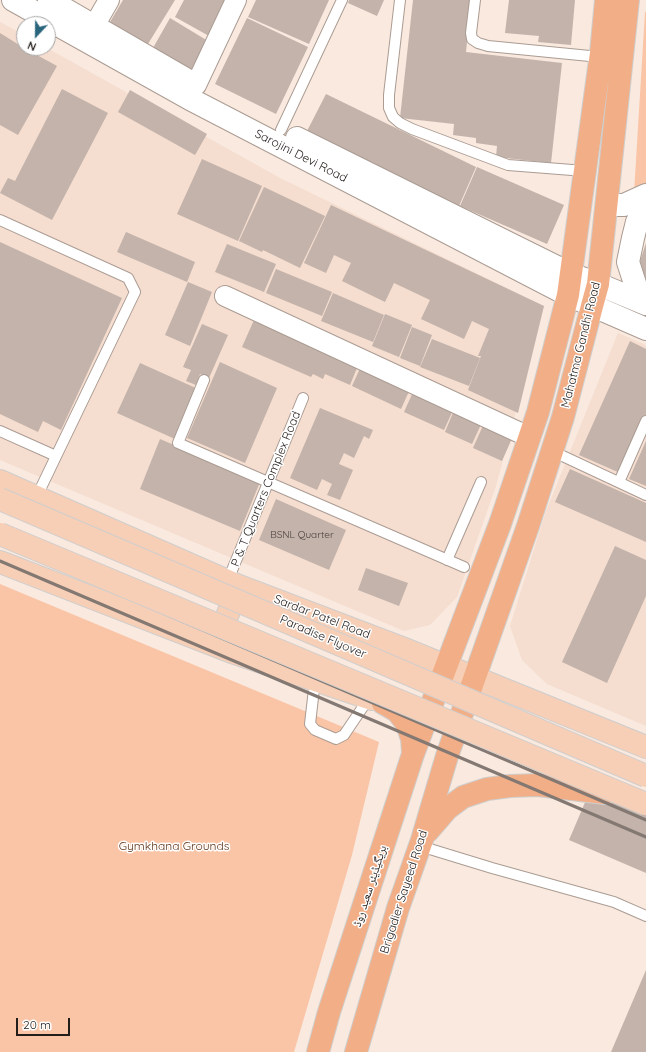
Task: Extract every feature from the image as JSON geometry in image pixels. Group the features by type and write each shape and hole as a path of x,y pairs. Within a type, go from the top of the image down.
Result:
{"highway":[{"name":"Mahatma Gandhi Road","path":"425,720 500,524 538,412 569,285 600,57 606,0"},
{"name":"Mahatma Gandhi Road","path":"474,677 528,526 552,450 567,402 598,284 628,0"},
{"name":"Brigadier Sayeed Road","path":"356,1052 398,908 421,843 474,677"},
{"path":"376,700 397,711 407,724 412,739 413,754"},
{"name":"بریگیڈیئر سعید روڈ","path":"318,1052 329,1012 425,720"},
{"path":"421,843 431,826 447,809 463,797 487,789 538,785 605,793"}],"main road":[{"name":"Sarojini Devi Road","path":"13,0 190,98 569,285"},
{"name":"Sarojini Devi Road","path":"49,0 196,85 569,285 592,306 646,329"},
{"path":"606,205 624,205 646,195"},
{"path":"644,303 628,262 638,222 646,208"},
{"path":"569,285 598,284 644,303"},
{"name":"Sardar Patel Road","path":"0,481 234,583 474,677 646,747"},
{"name":"Paradise Flyover","path":"0,499 646,776"},
{"path":"0,534 646,804"},
{"path":"0,562 215,646 376,700 646,809"},
{"path":"215,646 234,583"}],"street":[{"path":"94,26 109,0"},
{"path":"196,85 236,0"},
{"path":"225,296 529,437"}],"lane":[{"path":"281,130 342,0"},
{"path":"400,0 389,95 389,108 393,117 400,123 412,129 508,165 585,171"},
{"path":"475,0 472,39 478,43 488,46 600,57"},
{"path":"0,220 128,278 135,292 36,498"},
{"path":"204,380 178,443 464,567"},
{"name":"P & T Quarters Complex Road","path":"234,583 268,482 303,398"},
{"path":"619,482 646,422"},
{"path":"0,431 56,456"},
{"path":"552,450 646,495"},
{"path":"447,560 481,482"},
{"path":"315,680 310,724 315,730 336,739 344,735 376,700"},
{"path":"421,843 614,902 646,916"}],"shaded area":[{"path":"0,22 16,31 16,56 56,56 56,53 280,178 544,306 496,486 457,597 430,625 404,631 0,460"},
{"path":"618,333 646,345 646,726 547,684 522,660 510,626 546,511"}],"green space":[{"path":"645,12 646,186 634,193"},
{"name":"Gymkhana Grounds","path":"0,584 379,742 352,855 294,1052 0,1052"}],"building":[{"path":"123,0 175,0 148,44 110,22"},
{"path":"184,0 228,0 209,36 175,17"},
{"path":"256,0 329,0 309,44 248,17"},
{"path":"349,0 384,0 377,16 348,3"},
{"path":"413,0 471,0 466,52 562,63 551,163 496,157 497,146 476,143 476,138 453,135 454,124 400,118"},
{"path":"509,0 575,0 571,45 538,42 539,36 505,33"},
{"path":"170,18 208,41 191,70 153,48"},
{"path":"247,18 308,47 276,114 215,84"},
{"path":"0,33 16,43 16,56 39,56 57,66 18,135 0,125"},
{"path":"62,89 108,113 52,220 0,193 8,178 15,181"},
{"path":"130,90 207,134 195,155 118,112"},
{"path":"326,94 476,167 459,206 306,133"},
{"path":"202,159 262,186 238,241 177,214"},
{"path":"477,167 564,205 547,244 460,206"},
{"path":"264,187 325,216 300,268 263,250 262,252 239,241"},
{"path":"331,205 544,306 518,413 468,390 481,356 478,356 489,329 472,321 464,339 421,319 430,300 394,283 385,302 342,281 351,263 334,255 326,273 304,263"},
{"path":"126,232 195,262 187,282 117,252"},
{"path":"0,242 122,298 61,430 43,421 38,432 0,414"},
{"path":"646,243 646,282 640,261"},
{"path":"227,244 276,264 264,292 215,272"},
{"path":"276,269 332,292 322,316 266,293"},
{"path":"188,282 212,292 190,346 165,335"},
{"path":"333,293 384,315 373,342 321,321"},
{"path":"385,314 412,325 399,357 372,346"},
{"path":"254,320 359,363 350,385 325,374 323,379 313,374 311,377 242,347"},
{"path":"202,324 228,335 209,378 200,374 196,385 186,381 191,370 183,367"},
{"path":"412,327 432,335 420,366 400,358"},
{"path":"432,339 480,358 469,386 420,367"},
{"path":"630,341 646,349 646,414 620,473 579,455"},
{"path":"220,362 277,388 245,463 187,438"},
{"path":"140,363 198,389 175,439 117,413"},
{"path":"362,364 411,387 401,409 352,386"},
{"path":"414,390 454,408 444,430 404,412"},
{"path":"320,408 373,430 369,439 364,436 354,458 344,453 339,464 353,470 340,500 327,495 332,484 322,479 317,490 290,478"},
{"path":"455,408 483,420 472,444 445,432"},
{"path":"485,421 514,434 502,461 473,448"},
{"path":"160,439 260,482 240,531 140,489"},
{"path":"646,441 646,486 629,479"},
{"path":"570,469 646,503 646,542 555,502"},
{"name":"BSNL Quarter","path":"276,499 346,530 329,570 259,540"},
{"path":"615,546 646,560 646,596 607,683 562,662"},
{"path":"366,568 408,583 399,606 358,590"},
{"path":"595,779 646,800 646,873 569,840"},
{"path":"646,970 646,1052 611,1052"}],"railway":[{"path":"0,543 646,820"},
{"path":"0,561 646,837"}]}
